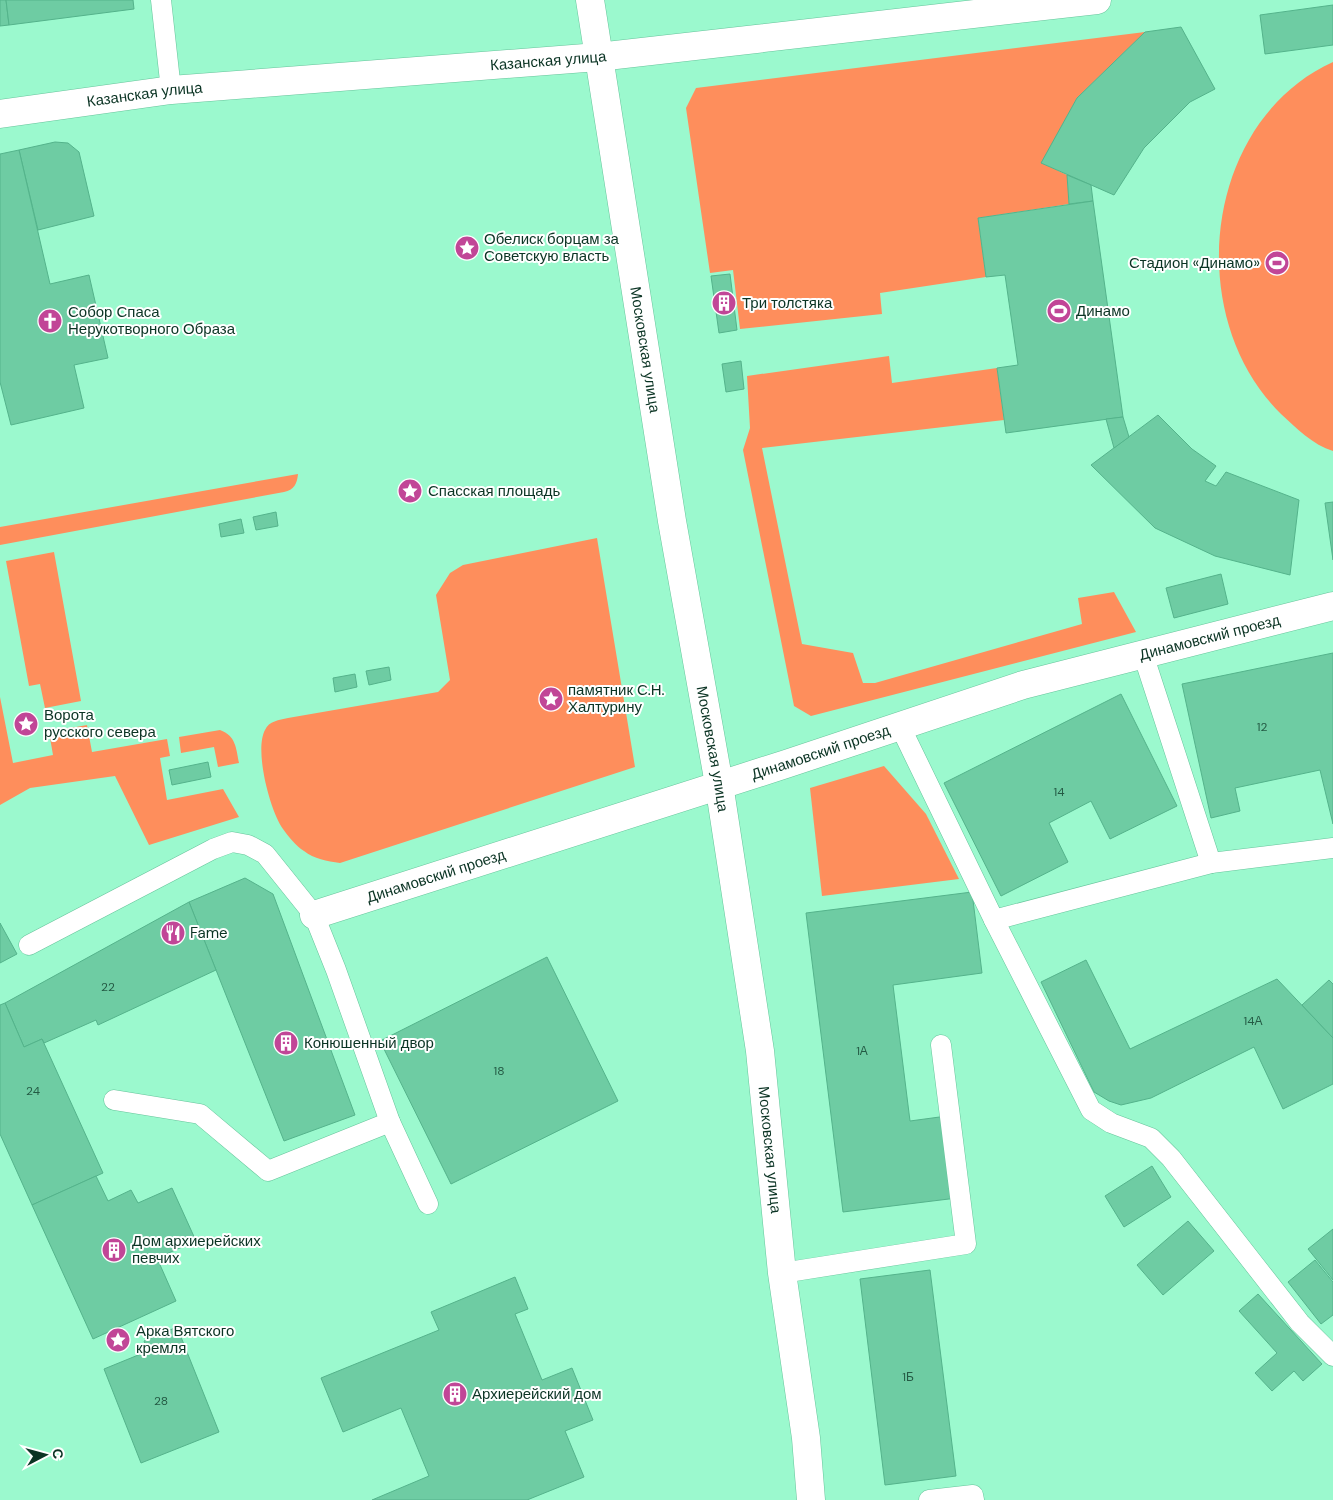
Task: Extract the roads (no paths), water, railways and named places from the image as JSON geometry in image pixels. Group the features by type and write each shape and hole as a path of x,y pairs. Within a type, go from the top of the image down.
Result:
{"street":[{"name":"Московская улица","path":"590,0 672,521 719,784 760,1050 782,1273 806,1438 811,1500"},
{"name":"Казанская улица","path":"0,114 171,90 598,57 1094,0"},
{"name":"Динамовский проезд","path":"314,915 1023,685 1333,606"}],"lane":[{"path":"161,0 171,90"},
{"path":"1143,654 1211,863"},
{"path":"900,726 994,920 1091,1110 1112,1123 1150,1138 1171,1158 1300,1323 1333,1356"},
{"path":"29,946 166,872 213,849 232,842 248,845 265,854 314,915 336,970 390,1122 428,1204"},
{"path":"994,920 1211,863 1333,848"},
{"path":"782,1273 966,1244 941,1045"},
{"path":"114,1100 200,1114 268,1171 390,1122"},
{"path":"929,1500 973,1495 974,1500"}],"place":[{"name":"Обелиск борцам за Советскую власть","path":"467,248"},
{"name":"Стадион «Динамо»","path":"1277,263"},
{"name":"Три толстяка","path":"724,303"},
{"name":"Динамо","path":"1059,311"},
{"name":"Собор Спаса Нерукотворного Образа","path":"50,321"},
{"name":"Спасская площадь","path":"410,491"},
{"name":"памятник С.Н. Халтурину","path":"551,699"},
{"name":"Ворота русского севера","path":"26,724"},
{"name":"Fame","path":"173,933"},
{"name":"Конюшенный двор","path":"286,1043"},
{"name":"Дом архиерейских певчих","path":"114,1250"},
{"name":"Арка Вятского кремля","path":"118,1340"},
{"name":"Архиерейский дом","path":"455,1394"}]}
